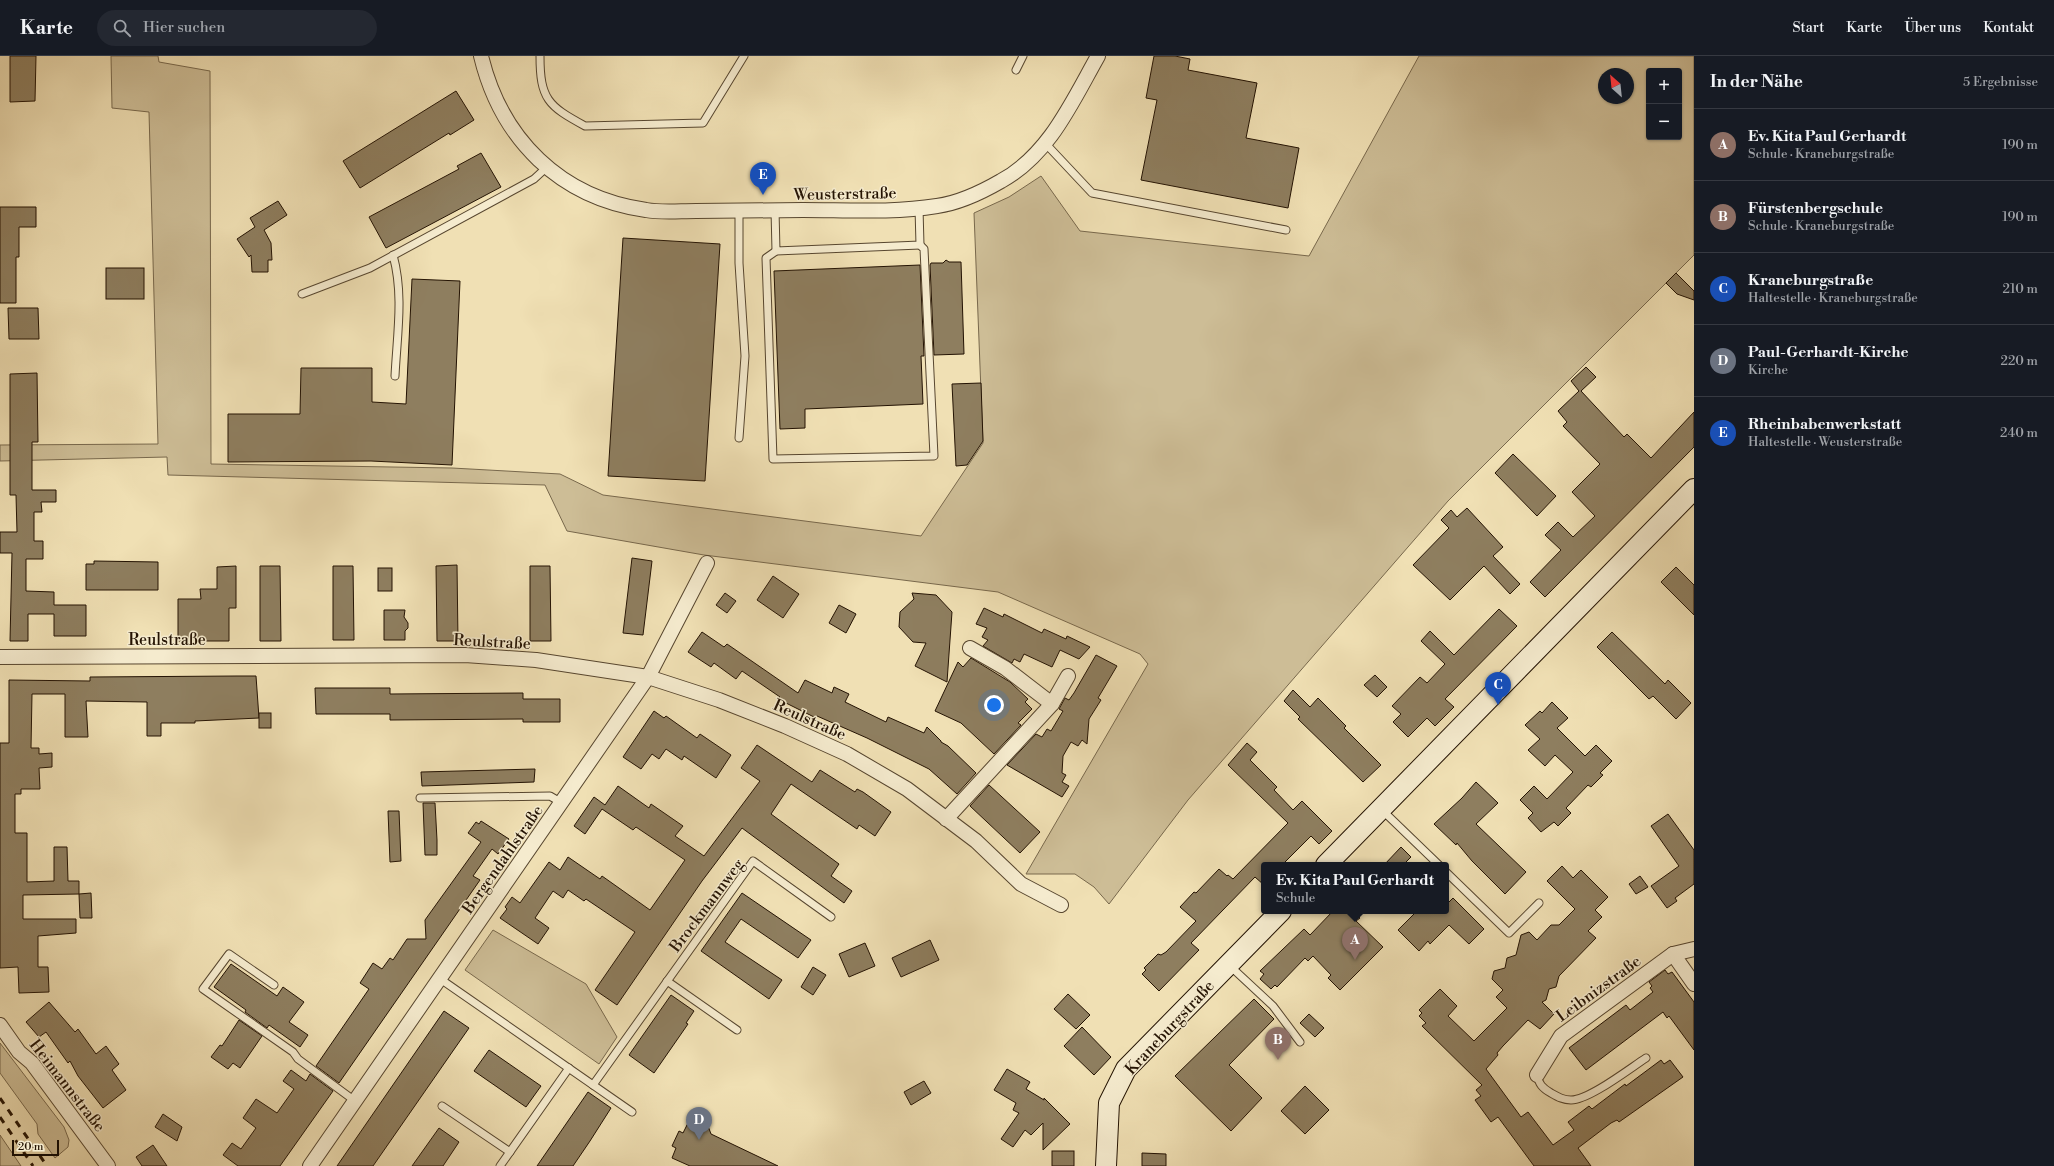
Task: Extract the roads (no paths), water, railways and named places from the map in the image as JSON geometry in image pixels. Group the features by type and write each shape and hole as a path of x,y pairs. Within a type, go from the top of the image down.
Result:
{"street":[{"name":"Weusterstraße","path":"481,56 487,81 498,106 518,138 547,167 570,184 594,197 619,205 647,211 919,208 938,206 959,200 1003,180 1026,162 1045,143 1056,130 1098,56"},
{"path":"1329,862 1694,489"},
{"name":"Bergendahlstraße","path":"310,1166 648,677 707,563"},
{"path":"970,648 1006,668 1052,704"},
{"name":"Reulstraße","path":"0,656 465,655 536,660 648,677 719,700 785,726 847,754 907,789 976,841 1021,884 1060,905"},
{"path":"946,819 1052,704 1068,676"},
{"name":"Kraneburgstraße","path":"1106,1166 1109,1103 1126,1069 1278,914"},
{"name":"Leibnizstraße","path":"1536,1075 1561,1036 1673,954 1694,949"},
{"path":"1673,954 1694,984"},
{"name":"Heimannstraße","path":"0,1025 19,1052 32,1063 108,1166"}],"lane":[{"path":"540,56 540,80 549,102 568,117 585,126 703,123 744,56"},
{"path":"1016,70 1023,56"},
{"path":"1045,143 1092,193 1286,230"},
{"path":"302,294 370,268 534,179 547,167"},
{"path":"919,208 920,246 924,249 934,456 773,459 766,258 776,251 920,246"},
{"path":"774,210 776,251"},
{"path":"739,211 739,263 745,356 740,438"},
{"path":"393,255 398,274 400,295 395,376"},
{"path":"420,798 550,796 562,802"},
{"path":"1381,809 1436,862"},
{"name":"Brockmannweg","path":"593,1085 753,861 831,917"},
{"path":"1449,875 1509,933 1538,903"},
{"path":"274,985 229,954 202,989 293,1052 298,1059 355,1100"},
{"path":"1229,964 1273,1006 1300,1042"},
{"path":"439,978 632,1112"},
{"path":"667,981 737,1030"},
{"path":"1536,1075 1539,1084 1546,1090 1561,1099 1572,1100 1586,1096 1646,1058"},
{"path":"500,1166 569,1068"},
{"path":"442,1106 510,1152"}],"railway":[{"path":"0,1098 47,1166"},
{"path":"0,1117 33,1166"}],"place":[{"name":"Rheinbabenwerkstatt","path":"763,195"},
{"name":"Kraneburgstraße","path":"1498,705"},
{"name":"Ev. Kita Paul Gerhardt","path":"1355,960"},
{"name":"Fürstenbergschule","path":"1278,1060"},
{"name":"Paul-Gerhardt-Kirche","path":"699,1140"}]}
